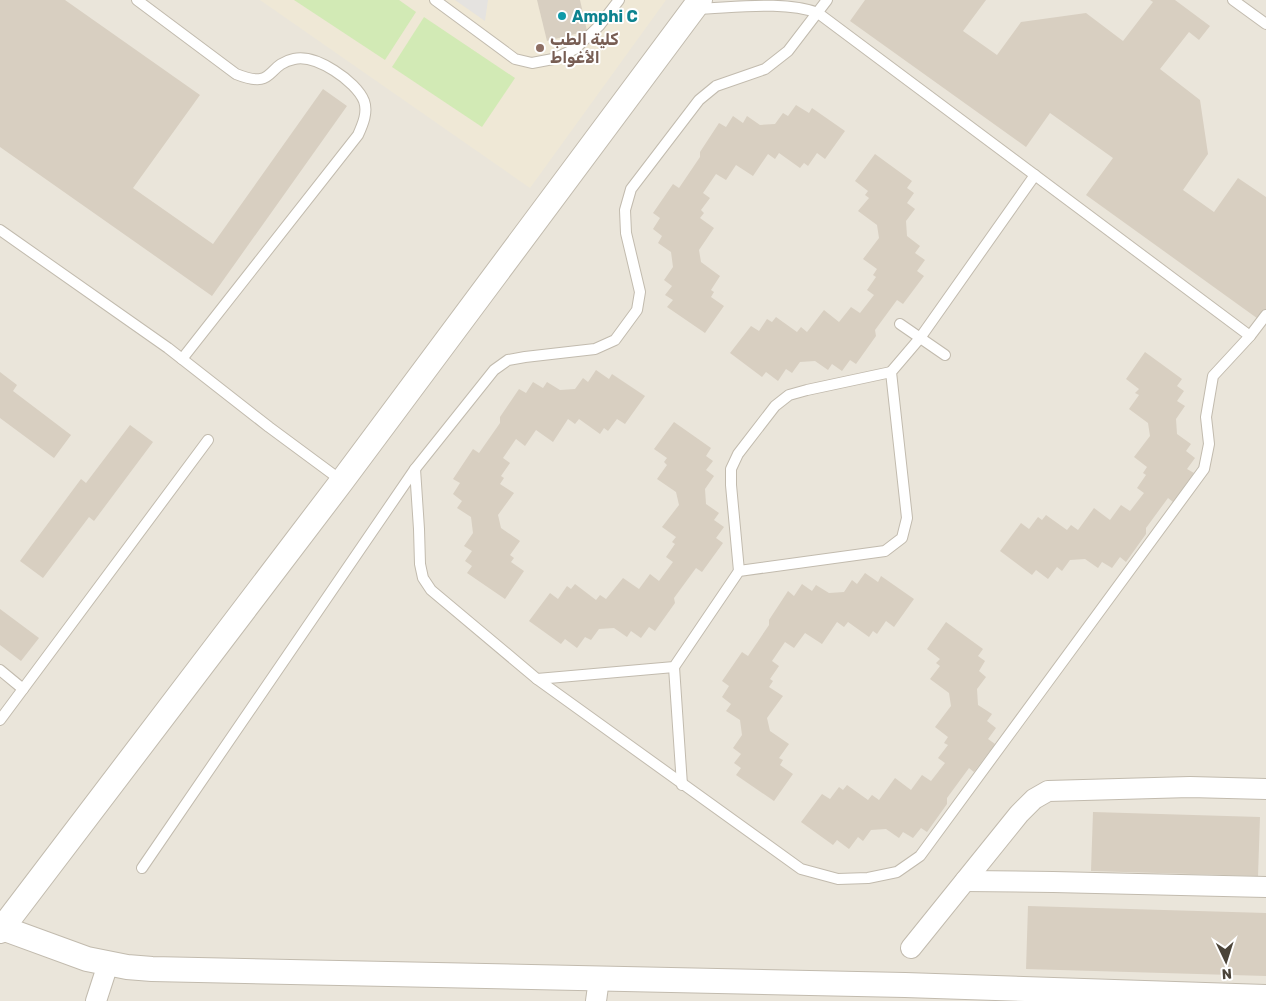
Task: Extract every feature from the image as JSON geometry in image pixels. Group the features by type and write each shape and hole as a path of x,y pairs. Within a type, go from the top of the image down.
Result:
{"street":[{"path":"696,5 342,481 1,929 87,959 108,964 152,969 597,990 1266,997"},
{"path":"911,948 1019,814 1034,799 1048,791 1190,787 1266,789"},
{"path":"964,881 1266,887"},
{"path":"96,1001 108,964"}],"lane":[{"path":"136,0 236,74 252,80 266,78 279,67 295,59 314,60 355,85 364,102 365,118 358,134 182,359"},
{"path":"435,0 515,59 532,63 553,59 576,49 599,26 619,0"},
{"path":"142,868 415,469 494,370 508,360 525,356 595,349 615,340 637,310 640,292 626,233 625,210 631,189 698,100 716,86 765,69 788,51 827,0"},
{"path":"1233,0 1266,24"},
{"path":"696,5 788,6 804,7 818,12 1250,336"},
{"path":"682,785 674,667 739,571 731,485 731,469 738,454 774,406 788,395 891,372 920,338 1035,175"},
{"path":"0,230 182,359 342,481"},
{"path":"415,469 420,564 423,578 430,590 538,678 682,785 801,869 838,879 868,878 897,872 920,856 1204,469 1209,444 1206,417 1213,376 1250,336 1266,315"},
{"path":"900,324 945,355"},
{"path":"739,571 885,551 902,538 907,518 891,372"},
{"path":"0,720 208,440"},
{"path":"538,678 674,667"},
{"path":"0,670 23,689"}],"shaded area":[{"path":"0,0 1266,0 1266,1001 0,1001"},
{"path":"260,0 666,0 530,188"},
{"path":"455,0 488,0 485,21"}],"green space":[{"path":"294,0 399,0 416,12 385,60"},
{"path":"424,17 515,78 482,127 392,67"}],"building":[{"path":"0,0 65,0 200,95 133,188 213,244 323,89 347,106 212,296 0,147"},
{"name":"Amphi C","path":"537,0 580,0 587,31 547,41"},
{"path":"865,0 986,0 963,31 997,55 1021,22 1086,13 1123,41 1153,2 1150,0 1175,0 1210,26 1199,40 1189,32 1160,69 1200,100 1208,154 1183,190 1214,212 1238,178 1266,197 1266,314 1261,321 1086,195 1113,158 1050,113 1026,147 850,21"},
{"path":"796,105 809,113 812,108 845,131 825,159 817,153 808,166 804,163 800,168 779,153 775,159 768,154 753,176 736,165 726,180 716,174 703,193 710,198 701,210 704,213 700,218 714,228 699,250 701,262 720,276 711,290 714,292 711,297 724,306 705,333 667,307 673,300 665,295 672,286 664,280 673,267 671,252 658,243 662,236 653,229 660,218 653,213 673,184 679,188 700,157 700,152 719,123 726,127 733,116 743,123 747,116 760,125 775,124 783,113 788,116"},
{"path":"875,154 912,181 907,188 914,193 907,203 915,209 906,221 907,236 920,246 915,253 925,260 917,271 924,276 903,304 897,300 875,330 876,336 856,364 850,360 842,371 832,364 828,370 815,361 800,362 792,373 786,369 778,381 766,372 762,377 730,353 751,326 759,331 767,319 772,322 776,317 797,332 801,327 807,332 824,310 839,322 851,307 860,313 874,295 867,290 876,277 873,275 877,269 863,259 879,238 877,225 858,211 869,198 865,195 868,191 855,181"},
{"path":"1145,352 1182,379 1177,386 1184,391 1177,401 1185,406 1176,419 1177,434 1191,444 1186,451 1195,458 1187,469 1194,473 1173,502 1168,498 1146,528 1146,534 1126,562 1120,557 1112,568 1102,562 1098,568 1085,559 1070,560 1062,571 1057,567 1048,579 1036,570 1032,575 1000,551 1021,523 1029,529 1038,517 1042,520 1046,515 1067,530 1071,525 1078,530 1094,508 1110,520 1121,505 1130,511 1144,493 1137,488 1146,475 1143,473 1147,467 1134,457 1150,436 1148,423 1129,409 1139,395 1135,393 1139,389 1126,379"},
{"path":"596,370 609,379 612,374 645,396 625,424 617,419 608,431 604,428 600,434 579,419 575,424 568,419 553,442 536,430 525,446 516,439 503,458 510,463 501,476 504,478 500,484 514,493 498,515 501,528 520,541 510,555 514,558 511,562 524,571 505,599 467,573 472,566 465,561 472,551 464,546 473,533 471,517 457,508 462,501 453,494 460,483 453,479 473,449 479,453 500,423 500,417 519,389 526,393 533,382 543,388 547,382 560,390 575,389 583,378 588,382"},
{"path":"0,372 17,385 13,391 71,435 54,458 0,418"},
{"path":"674,422 711,448 706,456 713,461 706,470 714,476 705,489 706,504 719,513 714,520 724,527 716,538 723,543 702,572 696,568 674,598 675,603 655,631 649,627 641,638 631,631 627,637 614,628 599,629 591,640 585,637 577,648 565,639 561,644 529,621 550,593 558,599 567,586 571,589 575,584 596,600 600,595 606,599 623,578 639,589 650,574 659,581 673,562 666,557 675,544 672,542 676,537 662,527 679,505 676,492 657,479 667,465 664,462 667,458 654,449"},
{"path":"130,425 153,442 94,521 89,517 43,578 20,561 81,479 86,483"},
{"path":"865,573 878,582 881,576 914,599 894,627 886,621 877,634 873,631 869,637 848,622 844,627 837,622 822,644 805,633 794,648 785,642 772,661 779,666 770,679 773,681 769,687 783,696 767,718 770,731 789,744 779,758 783,760 780,765 793,774 774,801 736,775 741,768 734,763 741,754 733,748 742,735 740,720 726,711 731,704 722,697 729,686 722,681 742,652 748,656 769,625 769,620 788,591 794,596 802,584 812,591 816,585 829,593 844,592 852,580 857,584"},
{"path":"0,609 39,638 21,661 0,645"},
{"path":"946,622 983,649 978,656 985,661 979,671 986,677 977,689 978,705 992,714 987,721 996,728 988,739 995,744 974,772 969,768 947,798 947,804 927,832 921,828 913,838 903,832 899,838 886,829 871,830 863,841 858,837 849,849 837,840 833,845 801,822 822,794 830,799 839,787 843,790 847,785 868,800 872,795 879,800 895,778 911,790 922,775 931,781 945,763 938,758 948,745 944,743 948,737 935,727 951,706 949,693 930,679 940,666 936,663 940,659 927,649"},
{"path":"1093,812 1260,817 1258,876 1091,871"},
{"path":"1028,906 1266,913 1266,976 1026,969"}],"place":[{"name":"Amphi C","path":"562,16"},
{"name":"كلية الطب الأغواط","path":"540,48"}]}
